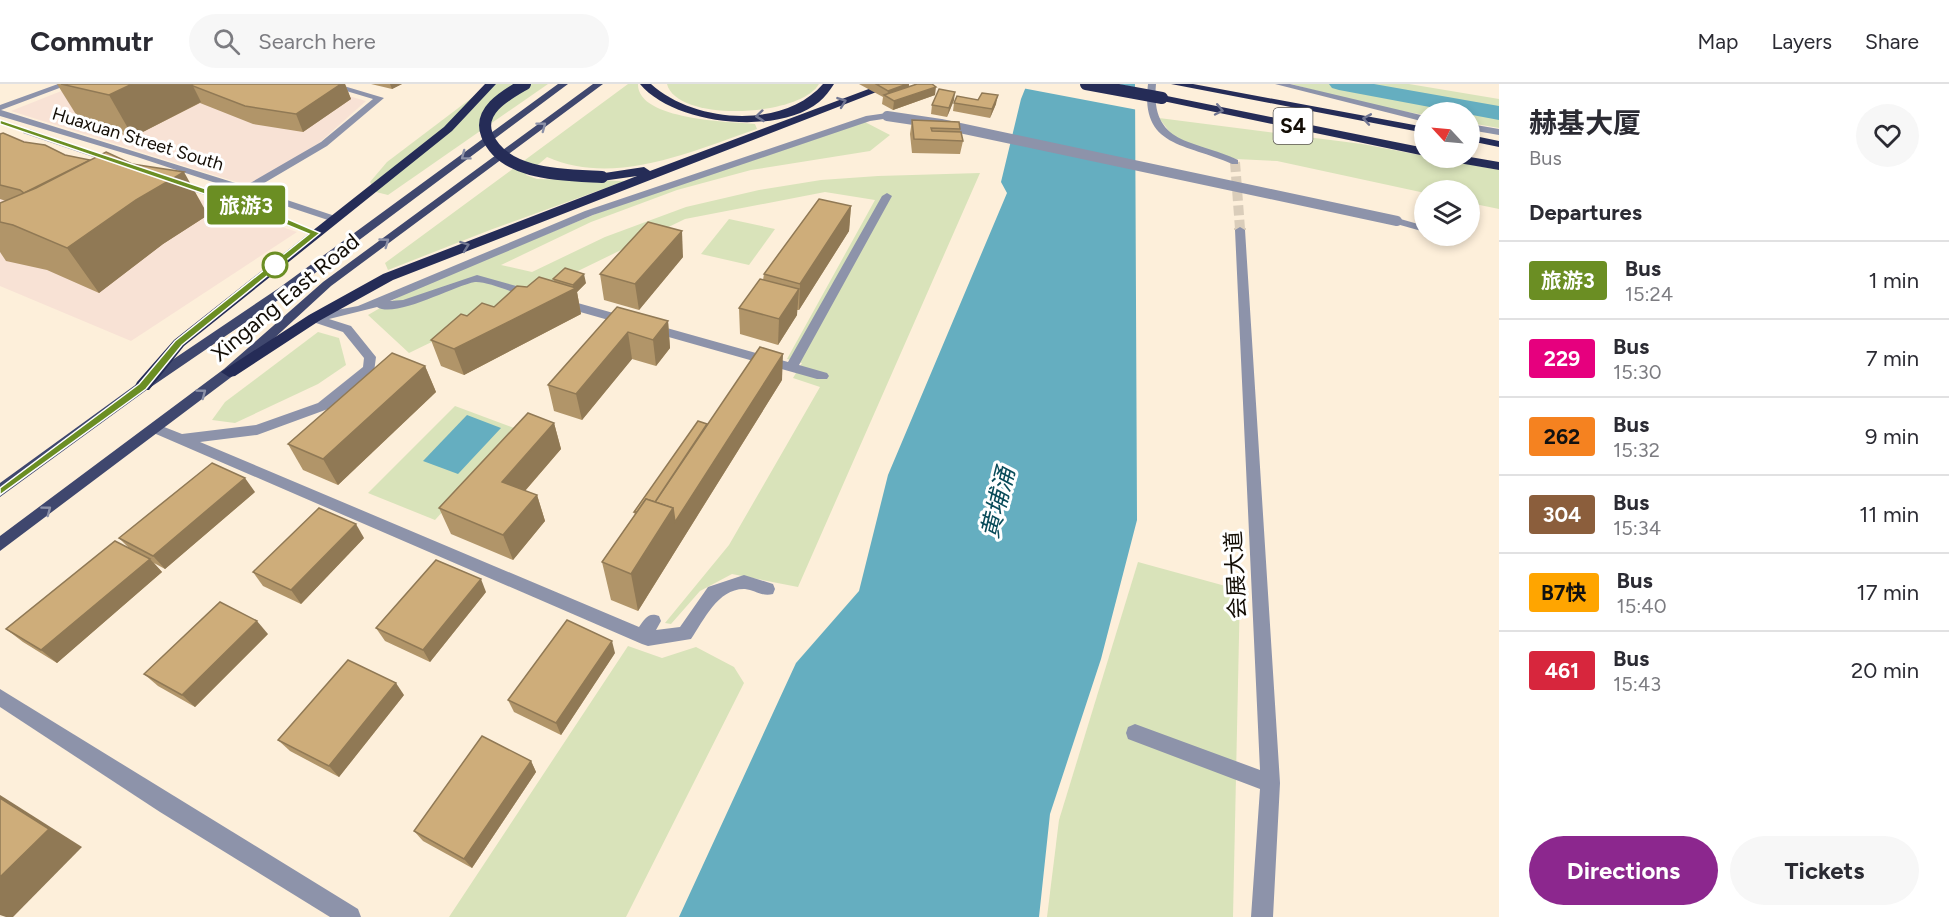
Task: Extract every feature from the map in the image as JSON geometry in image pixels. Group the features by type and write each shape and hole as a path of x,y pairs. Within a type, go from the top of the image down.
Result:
{"highway":[{"path":"143,386 179,343 448,129 491,84"},
{"path":"525,84 489,110 484,124 487,140 498,153 518,165 545,172 602,177 657,167 892,84"},
{"path":"645,84 652,94 676,108 708,116 743,118 796,109 815,100 829,84"},
{"name":"S4","path":"1086,84 1414,150"},
{"name":"S4","path":"1176,84 1414,128"},
{"path":"229,372 358,292 423,262 593,199 791,120"},
{"path":"1480,140 1499,144"},
{"path":"1480,163 1499,166"}],"main road":[{"name":"Xingang East Road","path":"0,491 143,386 283,291 564,84"},
{"name":"Xingang East Road","path":"0,545 229,372 327,284 599,84"}],"street":[{"path":"0,108 66,84"},
{"path":"246,190 324,144 380,98 327,84"},
{"path":"1152,84 1149,111 1160,129 1183,144 1220,153 1235,162"},
{"path":"1279,84 1414,116"},
{"name":"Huaxuan Street South","path":"0,113 334,219"},
{"path":"361,309 589,213 869,118 886,116 942,124 1414,226"},
{"name":"Huaxuan Street South","path":"0,123 129,166"},
{"path":"1480,129 1499,132"},
{"name":"Huaxuan Street South","path":"163,177 254,208 315,233"},
{"path":"792,367 887,196"},
{"name":"会展大道","path":"1239,231 1270,783 1262,917"},
{"path":"314,318 405,303 477,278 822,376"},
{"path":"180,439 257,430 323,406 369,369 370,357 347,330 314,318"},
{"path":"154,428 645,638 685,633 714,592 744,582 767,589"},
{"path":"645,638 653,621"},
{"path":"0,697 167,805 350,917"},
{"path":"1135,733 1270,783"}],"shaded area":[{"path":"79,84 307,84 366,101 319,143 249,186 11,111"},
{"path":"0,132 297,232 131,341 0,286"}],"green space":[{"path":"490,84 548,84 388,195 376,192 370,182 387,162"},
{"path":"628,84 638,84 642,96 652,105 668,112 707,120 755,124 757,129 680,155 626,167 599,168 573,165 547,157 526,175 537,179 625,181 388,270 385,263"},
{"path":"667,84 819,84 807,95 789,103 765,109 740,111 714,110 692,105 676,97"},
{"path":"1291,84 1331,84 1423,102 1414,102 1414,113 1373,106"},
{"path":"1352,84 1409,84 1499,99 1499,110 1480,107 1480,102 1454,102"},
{"path":"1480,113 1499,117 1499,128 1480,125"},
{"path":"1159,118 1362,144 1414,154 1414,168 1480,166 1499,170 1499,209 1480,205 1480,180 1414,180 1414,191 1277,161 1236,159 1175,139"},
{"path":"865,122 890,135 870,151 751,170 677,190 591,222 501,265 532,272 605,237 686,207 759,190 821,180 980,173 798,587 732,574 700,591 671,624 665,623 729,545 820,387 793,378 802,363 787,359 875,200 825,192 685,219 409,353 368,315 411,290 603,211"},
{"path":"729,219 775,229 749,265 701,254"},
{"path":"318,332 339,338 346,365 318,384 235,423 212,420 225,402"},
{"path":"455,406 517,429 435,520 368,493"},
{"path":"1138,562 1240,590 1233,917 1047,917 1059,820"},
{"path":"628,646 662,658 696,647 734,667 744,683 626,917 449,917"}],"water":[{"name":"黄埔涌","path":"1027,84 1135,84 1137,520 1101,659 1050,814 1039,917 679,917 796,663 859,591 888,475 1007,193 1001,182 1021,99"},
{"path":"467,415 501,428 458,474 423,461"}],"pier":[{"path":"1024,84 1117,84 1138,88 1138,110 1022,88"}],"building":[{"path":"61,84 132,84 109,95"},
{"path":"192,84 341,84 296,114 245,106"},
{"path":"876,84 907,84 888,91"},
{"path":"917,84 932,84 936,87 894,101 884,95"},
{"path":"939,89 955,92 949,108 932,105"},
{"path":"982,93 998,95 992,109 954,103 957,96 978,100"},
{"path":"912,120 959,122 960,129 931,128 932,131 961,132 963,141 914,139"},
{"path":"3,133 24,142 45,145 65,155 90,160 24,193 0,185 0,134"},
{"path":"106,152 132,164 184,172 136,200 67,248 13,225 0,222 0,203 36,188"},
{"path":"819,199 851,206 800,284 764,274"},
{"path":"648,222 682,231 635,284 600,274"},
{"path":"565,268 584,274 573,285 553,279"},
{"path":"539,277 576,288 454,349 431,340 461,314 467,316 482,303 494,307 517,286 527,287"},
{"path":"760,279 799,289 779,319 739,308"},
{"path":"617,307 668,321 653,340 628,332 576,394 548,385"},
{"path":"760,347 783,354 675,522 673,508 655,502"},
{"path":"392,353 425,366 323,459 288,444"},
{"path":"528,413 554,423 502,482 537,495 503,535 439,508"},
{"path":"698,421 707,424 655,502 646,499 637,512 634,512"},
{"path":"212,463 245,478 153,556 119,538"},
{"path":"646,499 673,508 631,574 602,562"},
{"path":"319,508 356,524 291,590 253,572"},
{"path":"115,541 150,559 41,650 6,629"},
{"path":"436,560 481,579 423,650 376,628"},
{"path":"220,602 257,621 182,695 144,674"},
{"path":"567,620 612,641 556,723 508,700"},
{"path":"348,660 396,683 329,766 278,740"},
{"path":"482,736 531,761 464,859 414,831"},
{"path":"0,798 49,829 0,877"}],"waterway":[{"path":"1339,84 1499,113"}],"tunnel":[{"path":"1235,162 1240,229"}],"bus line":[{"name":"旅游3","path":"0,123 254,208 315,233 179,343 143,386 0,491"}]}
